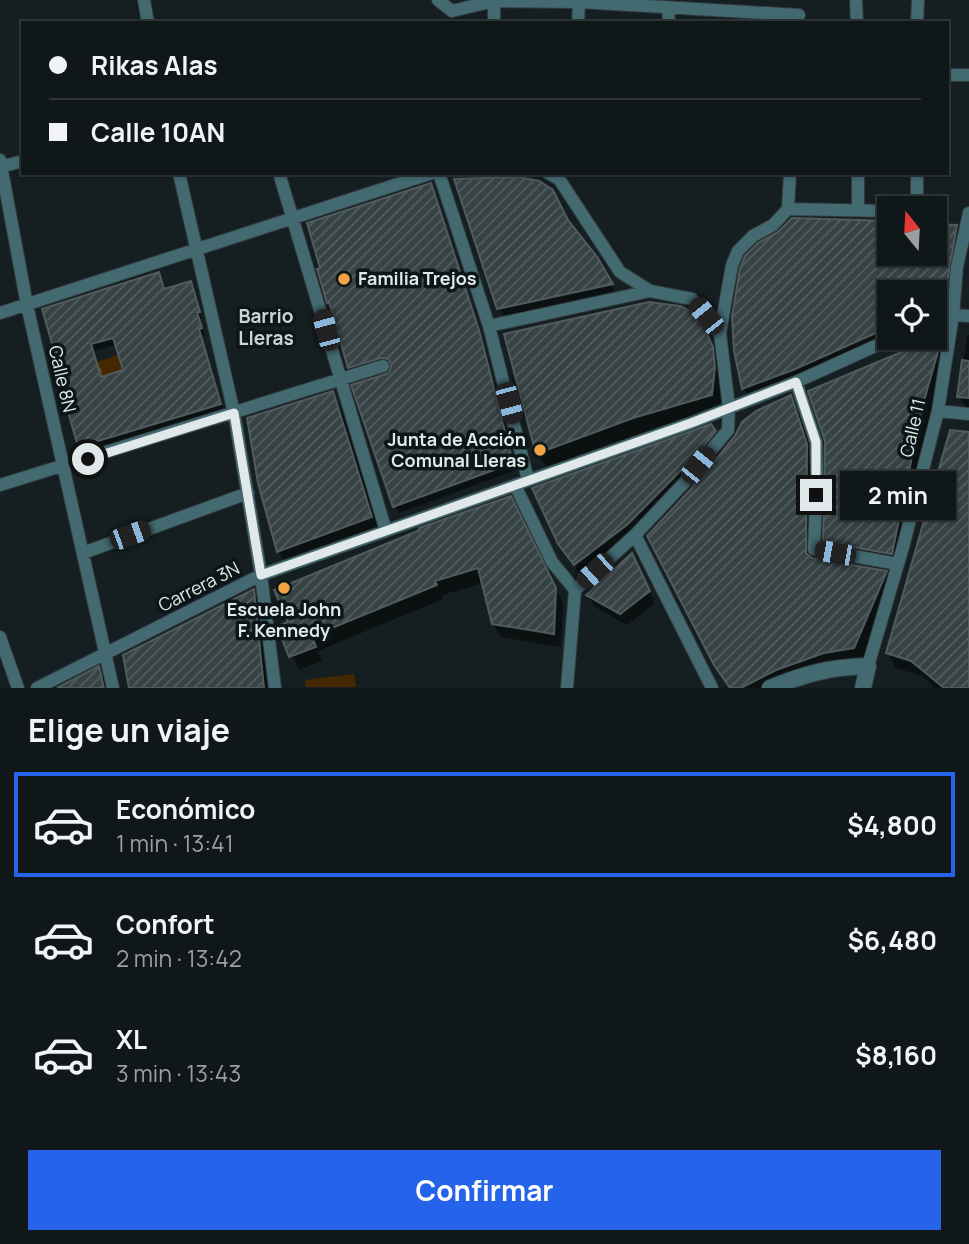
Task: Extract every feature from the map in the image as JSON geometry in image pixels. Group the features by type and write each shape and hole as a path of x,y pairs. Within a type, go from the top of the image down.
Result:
{"street":[{"path":"144,0 148,21"},
{"path":"438,0 452,11"},
{"path":"494,0 494,21"},
{"path":"446,21 452,11 494,0 586,2 793,19 800,0"},
{"path":"856,0 857,21"},
{"path":"917,21 918,0"},
{"path":"579,21 586,2"},
{"path":"668,8 669,21"},
{"path":"949,75 969,75"},
{"path":"1,165 21,161"},
{"name":"Calle 8N","path":"1,165 27,305 113,688"},
{"path":"179,175 234,413 261,575 275,688"},
{"path":"280,175 386,531"},
{"path":"0,313 426,175"},
{"path":"440,175 489,326 528,480"},
{"path":"552,175 559,179 620,272 650,291 692,299 720,332"},
{"path":"567,688 575,590 684,483 727,430 729,408 720,332 732,265 738,251 753,236 773,225 788,209 790,175"},
{"path":"858,175 858,210"},
{"path":"917,175 917,196"},
{"path":"788,209 877,211"},
{"name":"Calle 11","path":"863,688 938,411 953,315 957,267 969,213"},
{"path":"489,326 650,291"},
{"path":"947,317 969,316"},
{"name":"Carrera 3N","path":"37,688 261,575 729,408 796,382 877,345"},
{"path":"0,485 383,366"},
{"path":"796,382 816,442 814,549 898,564"},
{"path":"938,411 969,414"},
{"path":"516,485 552,562 575,590"},
{"path":"83,552 248,493"},
{"path":"635,534 712,688"},
{"path":"0,637 18,688"},
{"path":"770,688 836,667 868,668"}],"green space":[{"path":"117,355 122,370 101,376 97,362"},
{"path":"354,674 356,687 306,687 305,680"}],"building":[{"path":"518,177 539,181 553,190 568,220 598,258 613,284 497,309 454,179"},
{"path":"431,183 479,330 513,463 393,507 351,385 386,374 390,371 391,364 388,359 381,358 348,368 317,269 320,268 307,223"},
{"path":"792,218 877,221 877,266 947,266 947,225 957,225 947,284 947,280 877,280 877,332 793,370 742,389 734,351 732,317 740,268 745,256 758,243 778,232"},
{"path":"159,272 164,289 191,281 200,312 197,312 202,328 199,329 221,404 78,447 42,309","holes":["113,338 123,370 101,377 91,344"]},
{"path":"649,302 680,306 691,311 704,327 713,347 715,367 712,395 633,418 536,454 504,334"},
{"path":"906,350 938,350 922,408 892,554 823,542 825,441 808,391"},
{"path":"962,360 969,361 969,398 957,397"},
{"path":"333,391 372,517 277,552 258,483 247,418"},
{"path":"791,395 807,444 806,553 812,558 887,571 854,648 824,653 776,670 741,688 730,688 714,665 647,536 691,489 735,436 742,422 756,411"},
{"path":"711,424 716,431 699,452 628,524 574,565 558,544 532,488"},
{"path":"950,430 969,432 969,688 944,688 911,661 886,653"},
{"path":"511,496 556,588 554,634 492,624 478,568 435,581 437,585 312,636 316,647 289,657 277,626 288,622 274,590 420,530 419,528"},
{"path":"632,553 650,591 620,614 586,595"},
{"path":"254,589 264,688 129,688 123,655"},
{"path":"99,666 104,688 57,688"}],"place":[{"name":"Familia Trejos","path":"344,279"},
{"name":"Junta de Acción Comunal Lleras","path":"540,450"},
{"name":"Escuela John F. Kennedy","path":"284,588"}],"district":[{"name":"Barrio Lleras","path":"266,327"}],"route":[{"path":"88,459 234,413 261,575 691,423 796,382 816,442 816,495"}]}
